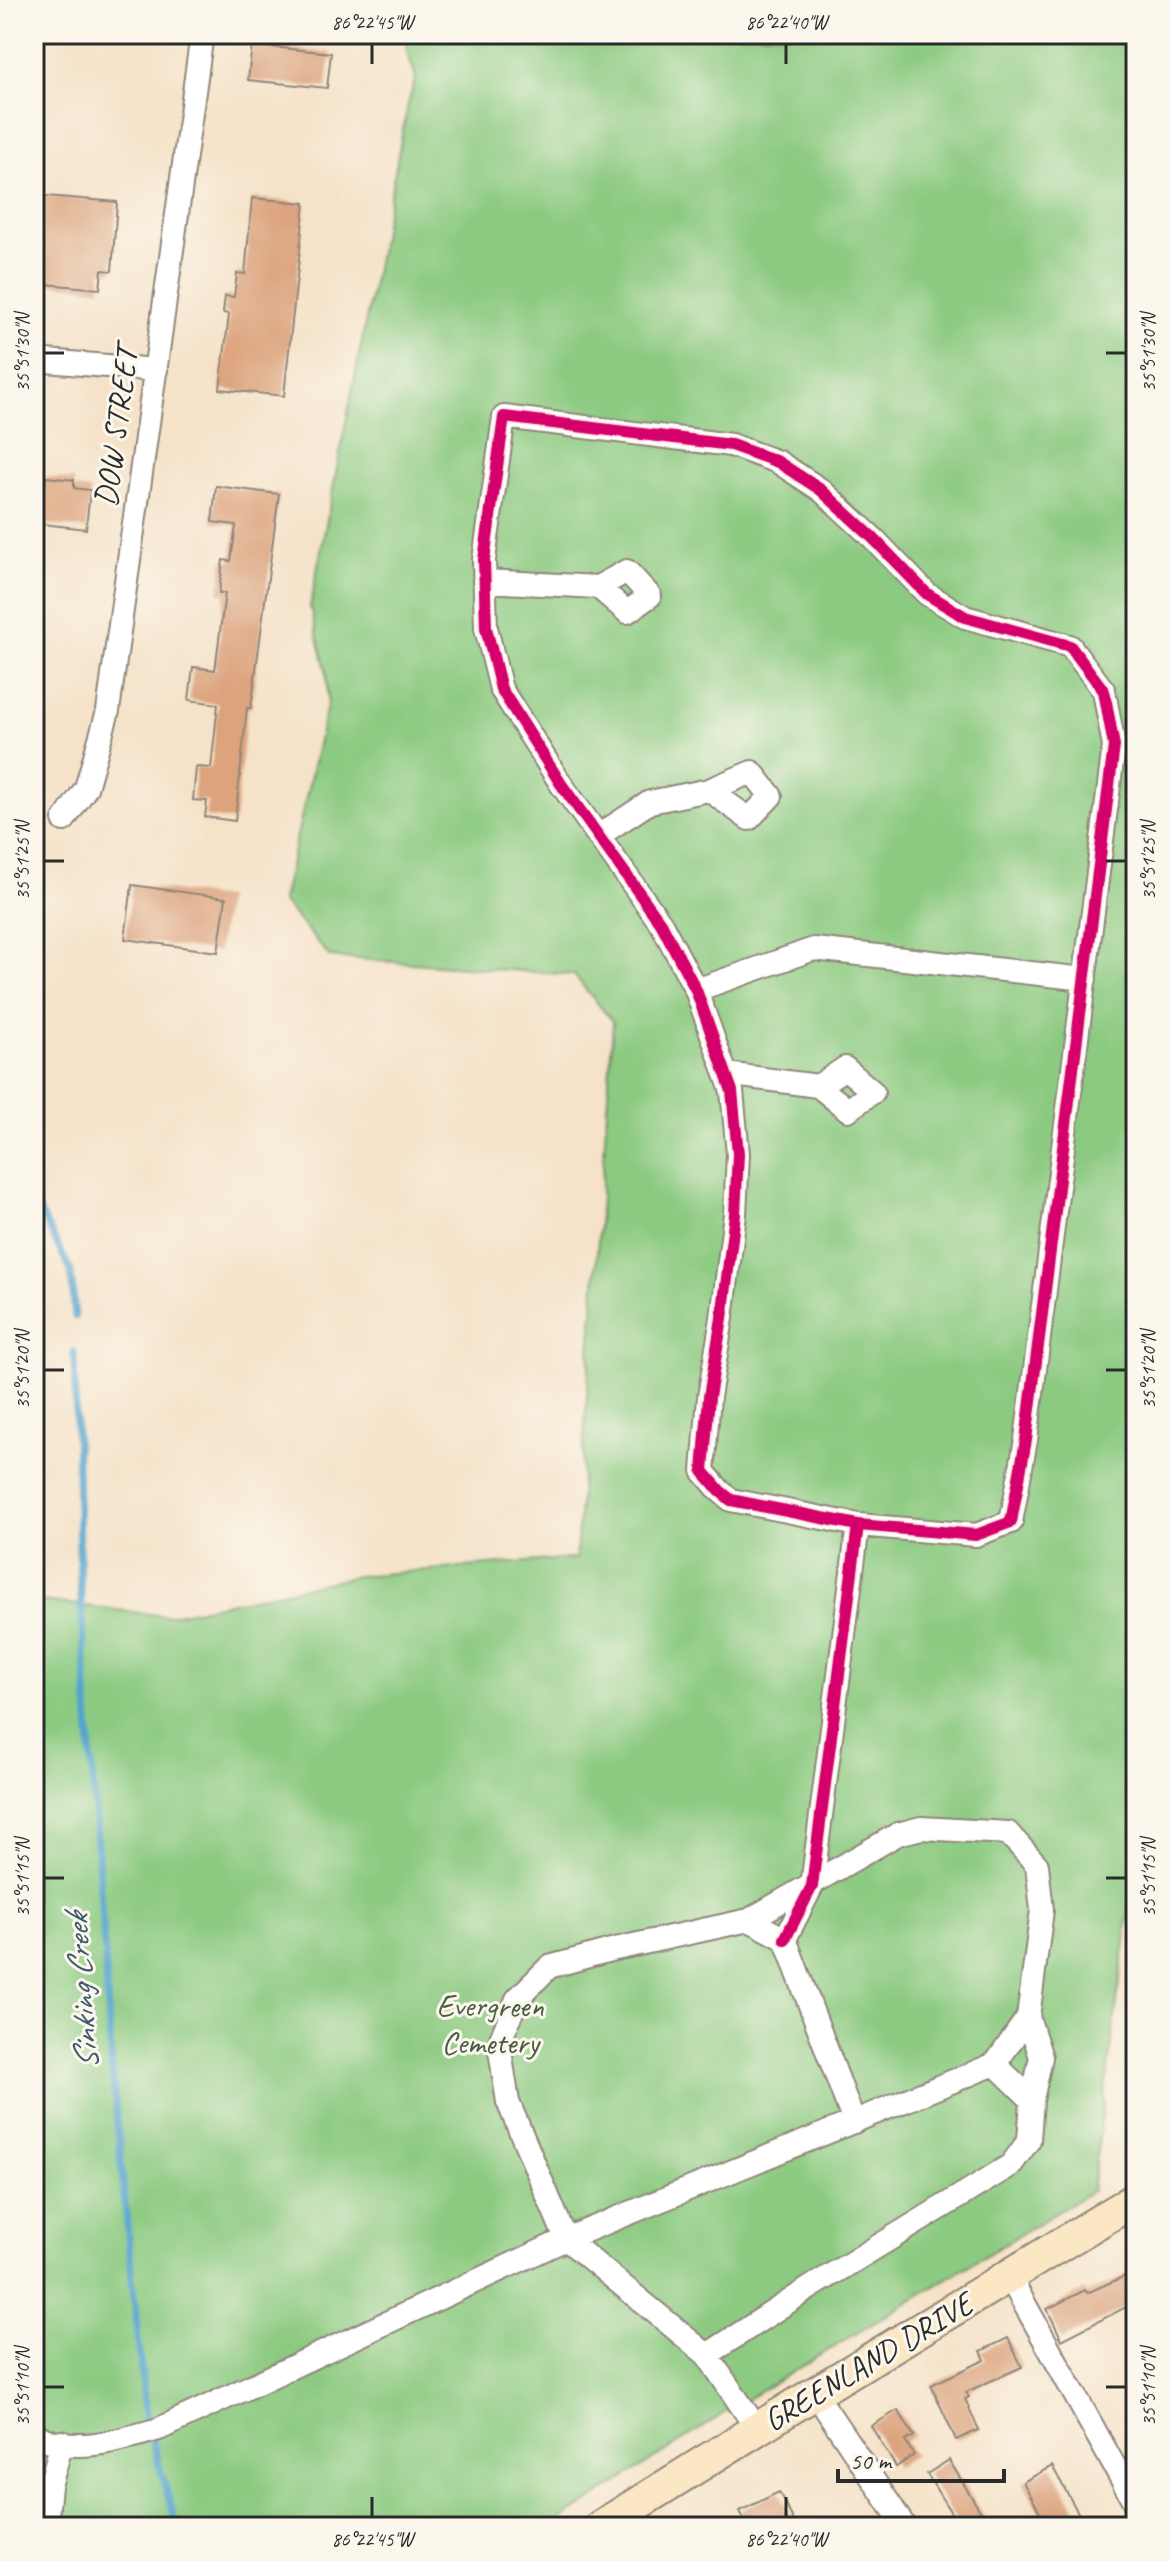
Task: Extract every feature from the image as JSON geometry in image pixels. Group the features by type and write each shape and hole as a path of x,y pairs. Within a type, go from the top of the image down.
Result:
{"street":[{"name":"DOW STREET","path":"64,820 86,788 108,711 202,34"},
{"path":"34,360 156,370"},
{"path":"504,417 731,445 778,462 821,490 927,594 965,617 1070,646 1104,691 1114,746 1026,1440 1011,1522 976,1535 858,1525 731,1500 703,1471 709,1397 735,1214 738,1154 732,1091 696,990 662,925 561,784 501,689 486,628 484,581 484,560 504,417"},
{"path":"484,581 598,587"},
{"path":"598,836 650,802 709,790"},
{"path":"696,990 814,949 1085,979"},
{"path":"726,1074 818,1086"},
{"path":"785,1939 812,1886 858,1525"},
{"path":"707,2355 808,2289 1011,2165 1029,2140 1032,2100 1041,2057 1028,2017 1042,1910 1037,1865 1008,1833 921,1828 898,1834 749,1920 549,1967 517,1999 499,2044 508,2102 566,2239 707,2355 757,2429"},
{"path":"749,1920 785,1939 854,2122"},
{"path":"34,2434 42,2439 89,2446 149,2432 566,2239 995,2064 1028,2017"},
{"path":"995,2064 1032,2100"},
{"name":"GREENLAND DRIVE","path":"600,2527 1136,2199"},
{"path":"1009,2276 1136,2505"},
{"path":"815,2393 905,2527"},
{"path":"46,2527 50,2486 62,2442"}],"green space":[{"name":"Evergreen Cemetery","path":"407,34 1136,34 1136,1858 1092,2191 726,2412 550,2527 34,2527 34,1600 166,1616 357,1576 576,1558 613,1022 574,975 330,957 282,901 328,701 326,670 310,607 408,104 416,77 406,48"}],"building":[{"path":"252,45 331,53 327,88 248,80"},
{"path":"34,195 117,202 112,271 102,270 100,289 34,283"},
{"path":"252,198 305,203 284,396 220,389 229,314 223,313 225,296 234,297 237,273 245,274"},
{"path":"46,477 74,480 74,488 90,490 86,529 34,523 34,482 45,484"},
{"path":"216,486 279,494 251,708 247,708 235,821 205,817 207,801 193,800 196,767 211,768 218,704 189,700 193,667 215,670 225,593 219,593 223,560 231,561 236,525 212,522"},
{"path":"132,885 226,898 218,952 125,939"},
{"path":"1136,2271 1136,2302 1062,2340 1047,2309 1085,2290 1087,2293"},
{"path":"1008,2338 1022,2367 966,2392 969,2397 965,2399 979,2430 956,2440 931,2385 985,2360 981,2351"},
{"path":"898,2410 914,2436 905,2441 914,2455 896,2467 871,2426"},
{"path":"949,2460 990,2527 960,2527 941,2497 927,2474"},
{"path":"1052,2466 1086,2527 1048,2527 1023,2482"},
{"path":"779,2492 797,2527 748,2527 740,2511"}],"waterway":[{"name":"Sinking Creek","path":"34,1200 71,1271 75,1317"},
{"name":"Sinking Creek","path":"74,1352 80,1583 112,2070 146,2420 177,2527"}],"cycle path":[{"path":"785,1939 812,1886 858,1525 976,1535 1011,1522 1026,1440 1114,746 1104,691 1070,646 965,617 927,594 821,490 778,462 731,445 504,417 484,560 486,628 501,689 561,784 662,925 696,990 732,1091 738,1154 735,1214 709,1397 703,1471 731,1500 858,1525"}]}
